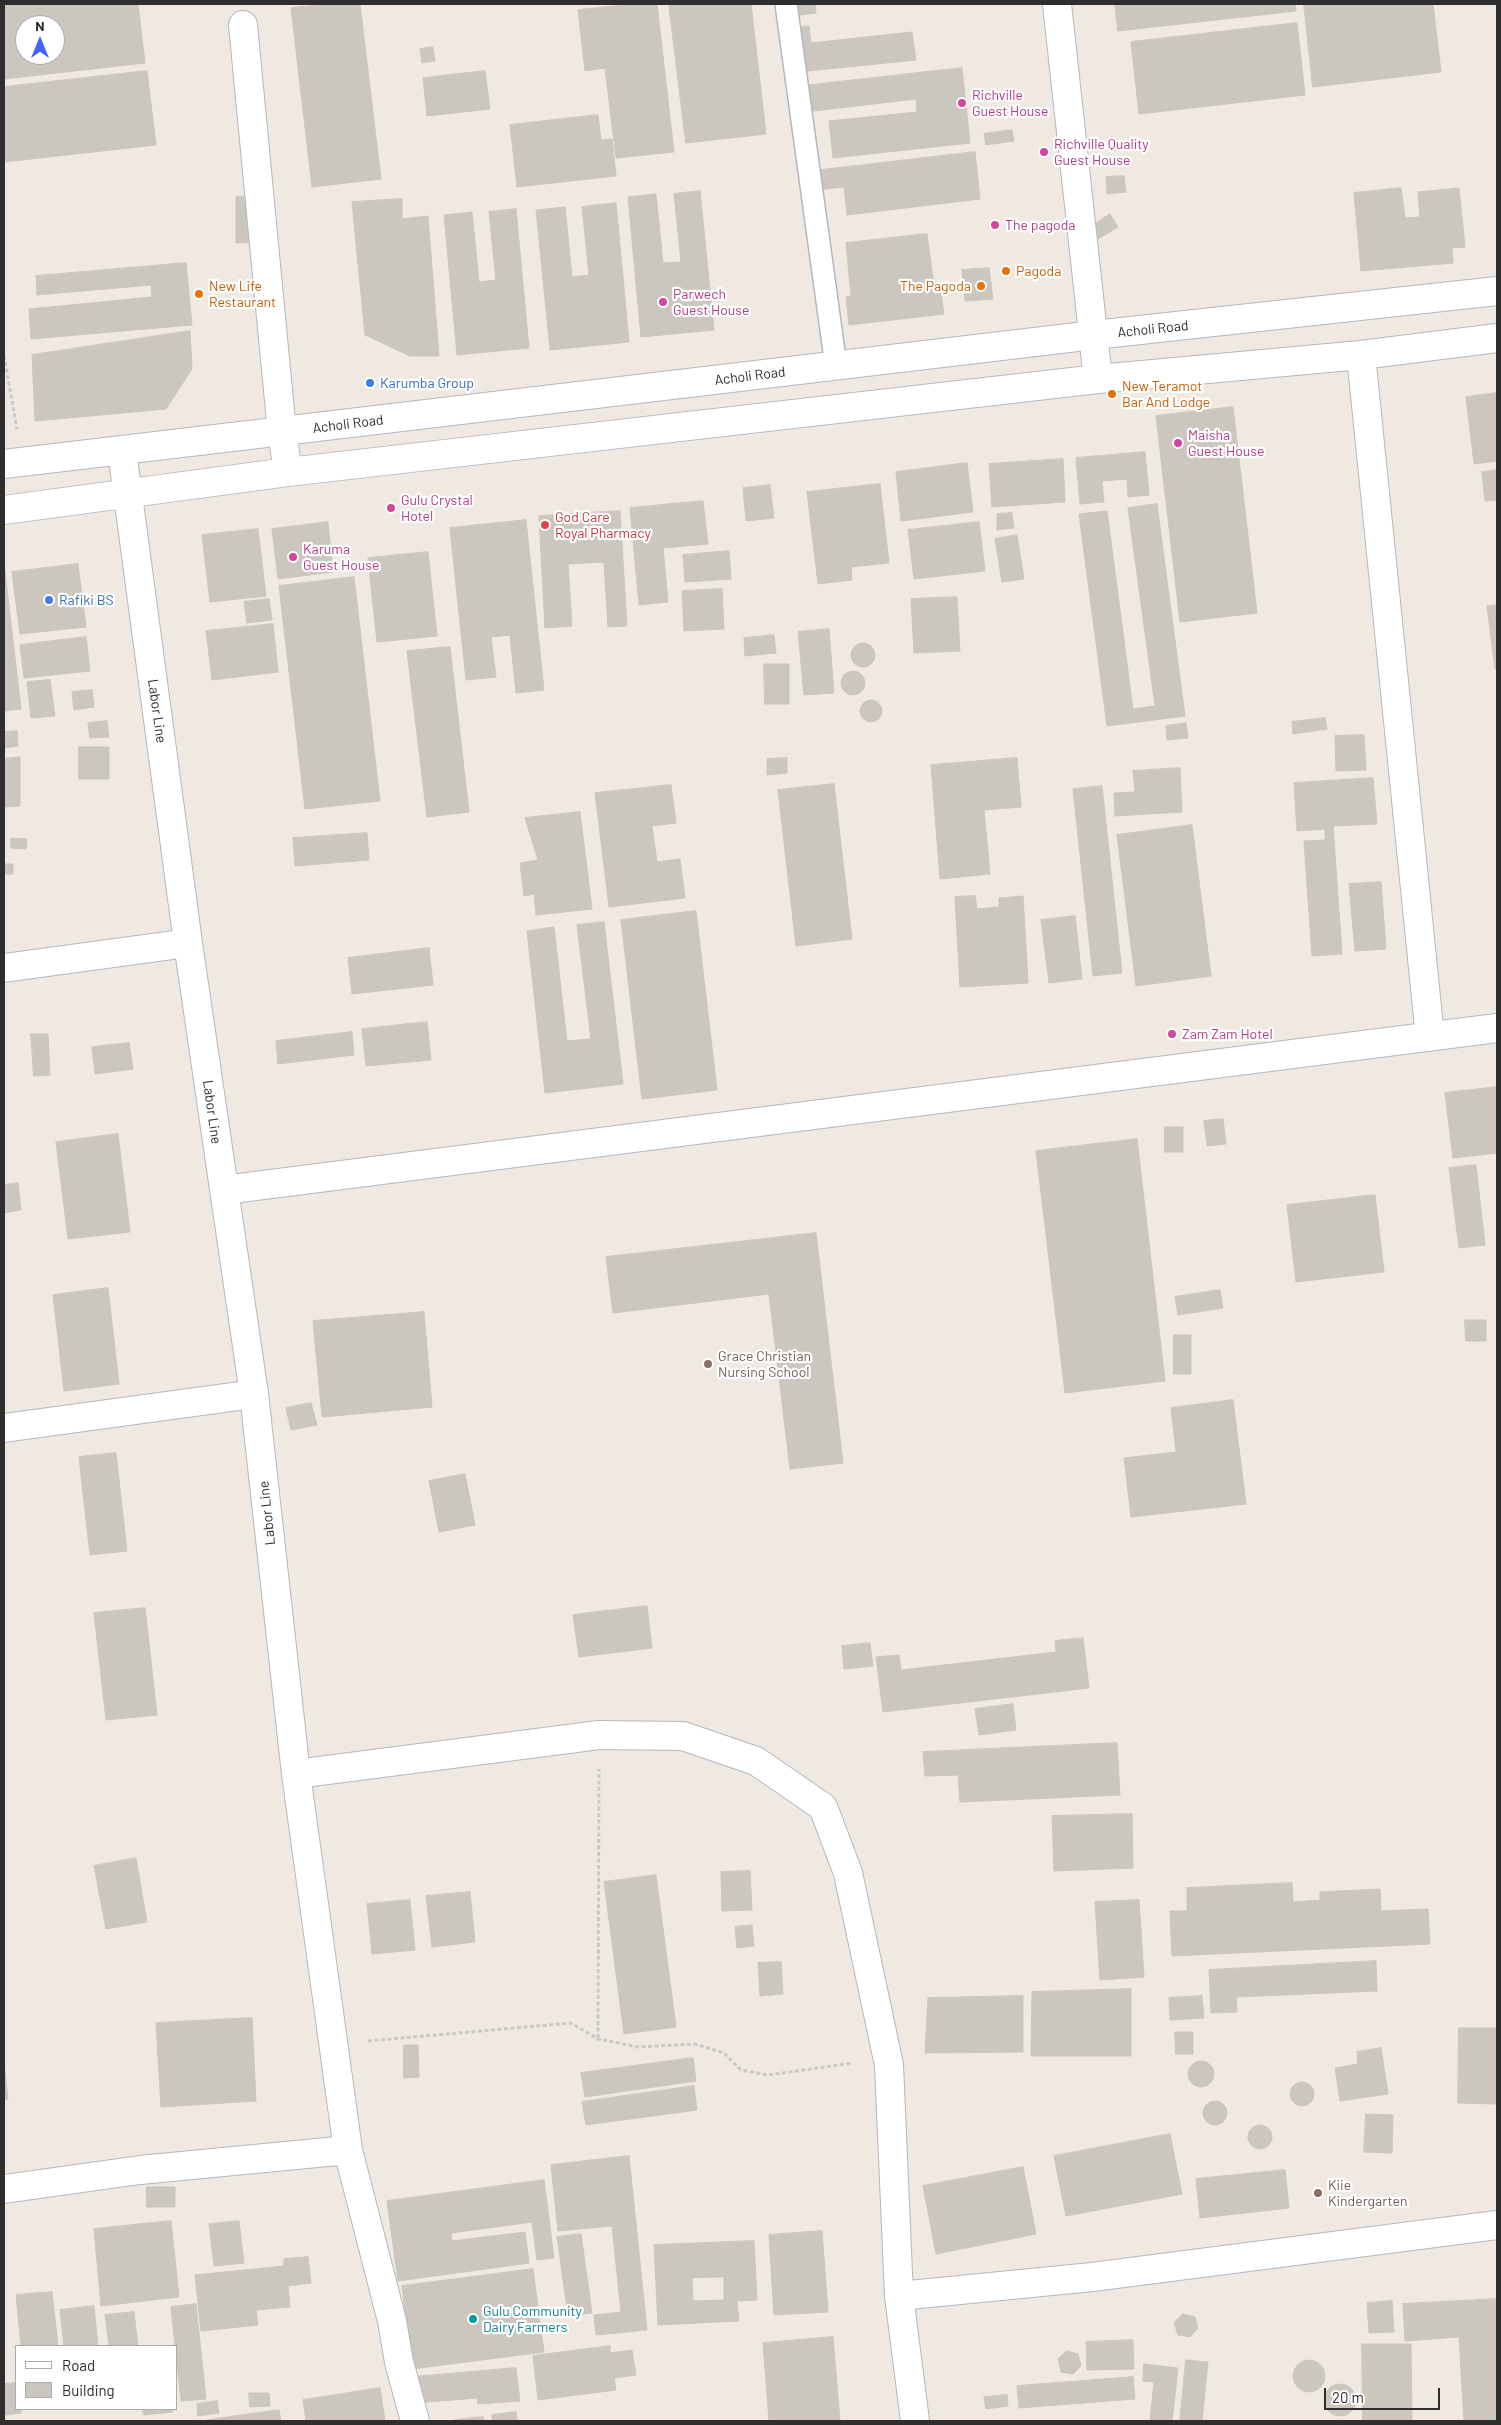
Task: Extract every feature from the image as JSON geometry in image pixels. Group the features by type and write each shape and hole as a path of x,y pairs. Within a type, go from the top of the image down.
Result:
{"street":[{"path":"1057,4 1098,379"},
{"path":"243,25 282,432 288,472"},
{"name":"Acholi Road","path":"13,463 1094,336 1497,291"},
{"path":"4,510 288,472 1098,379 1361,356 1497,338"},
{"path":"1361,356 1430,1037"},
{"name":"Labor Line","path":"122,451 188,943 254,1394 296,1774 335,2043 348,2150 392,2321 399,2362 415,2421"},
{"path":"4,968 188,943"},
{"path":"224,1190 1497,1028"},
{"path":"4,1428 254,1394"},
{"path":"296,1774 599,1734 683,1736 756,1761 823,1807 848,1873 889,2065 900,2296 915,2421"},
{"path":"4,2189 140,2170 348,2150"},
{"path":"900,2296 1092,2277 1497,2225"}],"lane":[{"path":"786,4 836,366"}],"path":[{"path":"4,356 13,463"},
{"path":"598,2039 599,1734"},
{"path":"335,2043 571,2023 598,2039 638,2047 695,2044 724,2053 741,2070 768,2075 850,2063 889,2065"}],"building":[{"path":"4,4 138,4 145,63 4,79"},
{"path":"329,4 360,4 381,179 312,187 291,8"},
{"path":"635,4 657,4 674,152 616,158 605,68 585,71 578,10"},
{"path":"669,4 751,4 766,134 686,143"},
{"path":"790,4 815,4 816,13 791,16"},
{"path":"1115,4 1295,4 1296,11 1118,31"},
{"path":"1304,4 1433,4 1441,72 1313,87"},
{"path":"1297,23 1305,95 1139,114 1131,42"},
{"path":"809,26 811,43 912,32 916,60 798,72 793,28"},
{"path":"433,47 435,61 422,63 420,49"},
{"path":"962,68 970,143 833,158 829,121 917,112 916,99 805,112 802,86"},
{"path":"147,71 156,145 4,162 4,87"},
{"path":"485,71 490,109 427,116 423,78"},
{"path":"598,115 601,140 612,139 616,176 517,187 510,125"},
{"path":"1012,130 1014,141 986,145 984,134"},
{"path":"975,152 980,199 847,215 844,187 815,190 813,171"},
{"path":"1124,176 1126,192 1107,194 1106,177"},
{"path":"1401,188 1405,218 1420,217 1418,192 1459,188 1465,247 1452,248 1453,263 1361,271 1354,193"},
{"path":"700,191 714,330 641,337 628,197 656,194 663,263 681,262 674,194"},
{"path":"258,196 258,242 236,243 236,197"},
{"path":"402,199 402,219 428,216 439,356 410,356 365,335 352,202"},
{"path":"616,203 629,342 550,350 536,210 565,207 572,277 589,275 582,207"},
{"path":"516,209 529,348 457,355 444,215 472,212 479,282 496,280 489,212"},
{"path":"1110,214 1118,227 1098,239 1090,227"},
{"path":"927,234 934,286 940,286 944,314 849,325 846,297 851,296 846,243"},
{"path":"186,263 192,325 31,339 29,309 152,297 151,285 37,295 36,276"},
{"path":"989,268 993,299 965,301 962,270"},
{"path":"190,331 192,369 166,409 35,421 32,355"},
{"path":"1497,393 1497,461 1474,464 1466,397"},
{"path":"1233,407 1257,613 1180,622 1156,416"},
{"path":"1145,452 1149,495 1128,497 1127,479 1102,481 1104,502 1080,504 1076,458"},
{"path":"1063,459 1065,502 992,507 989,464"},
{"path":"967,463 973,512 901,521 896,472"},
{"path":"1497,470 1497,500 1485,501 1482,472"},
{"path":"880,484 889,563 851,567 852,580 818,584 807,492"},
{"path":"770,485 774,518 746,521 743,488"},
{"path":"703,501 708,544 663,548 668,602 639,605 630,508"},
{"path":"1157,504 1185,716 1107,726 1079,514 1107,511 1133,709 1155,706 1128,508"},
{"path":"620,511 627,626 608,627 604,562 568,564 572,626 545,628 539,516"},
{"path":"1012,513 1014,528 997,530 997,514"},
{"path":"526,520 544,690 516,693 510,635 491,637 496,677 466,680 450,528"},
{"path":"328,522 333,572 278,579 272,529"},
{"path":"979,522 985,571 914,579 908,530"},
{"path":"258,529 266,596 210,602 202,535"},
{"path":"1017,535 1024,579 1002,582 995,539"},
{"path":"729,551 731,579 685,582 683,555"},
{"path":"428,552 437,636 377,642 368,558"},
{"path":"4,563 21,709 4,711"},
{"name":"Rafiki BS","path":"78,564 86,627 20,634 12,572"},
{"path":"354,577 380,801 305,809 279,586"},
{"path":"722,589 724,629 684,631 682,591"},
{"path":"957,597 960,651 914,653 911,599"},
{"path":"269,599 272,620 247,623 244,602"},
{"path":"1497,605 1497,669 1495,669 1487,606"},
{"path":"273,624 278,672 212,680 206,631"},
{"path":"829,629 834,693 804,695 798,632"},
{"path":"774,635 776,653 745,656 744,638"},
{"path":"86,637 90,671 24,678 20,645"},
{"path":"863,643 872,646 875,655 872,664 863,667 854,664 851,655 854,646"},
{"path":"450,647 469,812 427,817 407,651"},
{"path":"764,664 789,664 789,704 765,704"},
{"path":"853,671 861,675 865,683 861,691 853,695 845,691 841,683 845,675"},
{"path":"50,680 55,716 31,718 27,682"},
{"path":"92,690 94,707 74,710 72,692"},
{"path":"871,700 879,703 882,711 879,719 871,722 863,719 860,711 863,703"},
{"path":"1325,718 1327,729 1293,734 1292,722"},
{"path":"107,721 109,737 90,738 88,723"},
{"path":"1186,723 1188,738 1167,740 1166,726"},
{"path":"17,731 18,746 4,748 4,732"},
{"path":"1364,735 1366,770 1336,771 1335,736"},
{"path":"79,747 109,747 109,779 79,779"},
{"path":"20,757 20,806 4,807 4,759"},
{"path":"787,758 787,773 767,775 767,759"},
{"path":"1017,758 1021,807 984,810 990,874 940,879 931,765"},
{"path":"1180,768 1182,812 1115,816 1114,793 1135,792 1133,771"},
{"path":"1373,778 1377,824 1333,826 1342,954 1312,956 1304,841 1325,840 1325,829 1297,831 1294,783"},
{"path":"834,784 852,939 796,946 778,790"},
{"path":"671,785 676,823 652,826 657,862 680,859 685,898 609,907 595,793"},
{"path":"1102,786 1122,973 1093,976 1073,789"},
{"path":"580,812 592,909 536,915 534,894 524,896 520,863 538,860 525,818"},
{"path":"1192,825 1211,976 1136,986 1117,835"},
{"path":"367,833 369,860 295,866 293,838"},
{"path":"11,838 27,839 26,849 11,848"},
{"path":"4,864 13,864 13,874 4,874"},
{"path":"1381,882 1386,949 1355,951 1349,884"},
{"path":"975,896 977,909 999,907 999,898 1023,896 1028,983 960,987 955,897"},
{"path":"696,911 717,1090 642,1099 621,920"},
{"path":"1075,916 1082,979 1049,983 1041,920"},
{"path":"604,922 623,1084 545,1093 527,931 554,927 567,1041 591,1039 577,925"},
{"path":"429,948 433,985 352,994 348,958"},
{"path":"427,1022 431,1060 366,1066 362,1029"},
{"path":"352,1032 354,1055 278,1064 276,1041"},
{"path":"31,1034 48,1034 50,1075 34,1076"},
{"path":"129,1043 133,1069 95,1074 92,1047"},
{"path":"1497,1087 1497,1153 1453,1158 1445,1093"},
{"path":"1223,1119 1226,1144 1207,1146 1204,1121"},
{"path":"1165,1127 1183,1127 1183,1152 1165,1152"},
{"path":"118,1134 130,1232 68,1239 56,1142"},
{"path":"1137,1139 1165,1381 1065,1393 1036,1151"},
{"path":"1476,1165 1485,1245 1459,1248 1449,1168"},
{"path":"18,1183 21,1210 4,1213 4,1185"},
{"path":"1375,1195 1384,1272 1296,1282 1287,1205"},
{"path":"816,1233 843,1463 790,1469 769,1294 613,1313 606,1257"},
{"path":"108,1288 119,1384 64,1391 53,1295"},
{"path":"1220,1290 1223,1308 1178,1315 1175,1297"},
{"path":"424,1312 432,1407 322,1417 313,1321"},
{"path":"1465,1320 1486,1320 1486,1341 1466,1341"},
{"path":"1174,1335 1191,1335 1191,1374 1174,1374"},
{"path":"1233,1400 1246,1504 1131,1517 1124,1458 1176,1452 1171,1408"},
{"path":"311,1403 317,1425 291,1430 286,1408"},
{"path":"116,1453 127,1551 90,1555 79,1457"},
{"path":"465,1474 475,1525 439,1532 429,1481"},
{"path":"647,1606 652,1648 579,1657 573,1615"},
{"path":"145,1608 157,1715 106,1720 94,1613"},
{"path":"1083,1638 1089,1688 883,1712 876,1657 899,1655 901,1670 1056,1652 1055,1641"},
{"path":"870,1643 873,1666 844,1669 842,1646"},
{"path":"1013,1704 1016,1730 979,1735 975,1709"},
{"path":"1117,1743 1120,1795 960,1802 958,1775 925,1776 923,1752"},
{"path":"1132,1814 1133,1868 1054,1871 1052,1816"},
{"path":"136,1858 147,1922 106,1929 94,1866"},
{"path":"750,1871 752,1910 722,1911 721,1872"},
{"path":"656,1875 676,2027 624,2034 604,1882"},
{"path":"1292,1883 1293,1902 1320,1900 1320,1892 1380,1889 1381,1911 1428,1909 1430,1944 1172,1956 1170,1911 1187,1911 1187,1888"},
{"path":"470,1892 475,1942 432,1947 426,1896"},
{"path":"410,1900 415,1950 372,1954 367,1904"},
{"path":"1139,1900 1144,1977 1100,1980 1095,1902"},
{"path":"752,1925 754,1946 737,1948 735,1927"},
{"path":"1376,1961 1377,1991 1236,1997 1237,2012 1211,2013 1209,1970"},
{"path":"781,1962 783,1994 760,1996 758,1963"},
{"path":"1131,1989 1131,2056 1031,2056 1032,1992"},
{"path":"1023,1996 1023,2052 925,2053 928,1998"},
{"path":"1202,1996 1204,2018 1170,2020 1169,1998"},
{"path":"252,2018 256,2101 161,2107 156,2023"},
{"path":"1459,2028 1497,2028 1497,2104 1458,2103"},
{"path":"1175,2032 1193,2032 1193,2054 1176,2054"},
{"path":"404,2045 418,2045 419,2077 404,2078"},
{"path":"1381,2048 1388,2094 1340,2101 1335,2068 1358,2064 1357,2052"},
{"path":"693,2058 696,2081 585,2097 581,2073"},
{"path":"1201,2061 1210,2065 1214,2074 1210,2083 1201,2087 1192,2083 1188,2074 1192,2065"},
{"path":"4,2063 8,2099 4,2100"},
{"path":"1302,2082 1311,2085 1314,2094 1311,2103 1302,2106 1293,2103 1290,2094 1293,2085"},
{"path":"694,2086 697,2110 586,2125 582,2102"},
{"path":"1210,2101 1220,2101 1227,2108 1227,2118 1220,2125 1210,2125 1203,2118 1203,2108"},
{"path":"1366,2114 1393,2115 1392,2153 1364,2152"},
{"path":"1260,2125 1269,2128 1272,2137 1269,2146 1260,2149 1251,2146 1248,2137 1251,2128"},
{"path":"1170,2134 1182,2194 1066,2216 1054,2156"},
{"path":"629,2156 647,2330 596,2335 594,2315 621,2312 612,2226 558,2231 551,2165"},
{"path":"1023,2167 1036,2234 936,2254 923,2186"},
{"path":"1285,2170 1289,2208 1200,2218 1196,2179"},
{"path":"544,2180 554,2258 537,2260 532,2222 451,2233 452,2241 525,2232 529,2263 398,2281 387,2201"},
{"path":"147,2187 175,2187 175,2207 147,2207"},
{"path":"171,2221 179,2297 101,2306 94,2229"},
{"path":"239,2221 244,2263 214,2266 209,2224"},
{"path":"822,2231 828,2312 774,2315 769,2235"},
{"path":"581,2234 592,2313 568,2316 557,2237"},
{"path":"754,2241 757,2300 737,2301 739,2321 658,2325 654,2245","holes":["724,2277 724,2300 693,2301 692,2278"]},
{"path":"308,2257 311,2283 288,2286 290,2307 256,2310 258,2325 201,2331 195,2275 284,2266 284,2259"},
{"name":"Gulu Community Dairy Farmers","path":"533,2269 544,2352 412,2369 402,2286"},
{"path":"52,2292 58,2345 21,2345 16,2295"},
{"path":"1497,2299 1497,2421 1464,2421 1459,2337 1405,2341 1403,2304"},
{"path":"1392,2301 1394,2332 1369,2333 1367,2303"},
{"path":"196,2304 206,2399 181,2401 178,2345 175,2345 171,2307"},
{"path":"94,2306 98,2345 64,2345 60,2310"},
{"path":"134,2312 138,2345 109,2345 105,2315"},
{"path":"1183,2314 1195,2317 1198,2328 1190,2337 1178,2335 1174,2323"},
{"path":"833,2337 840,2421 769,2421 763,2343"},
{"path":"1133,2340 1134,2369 1087,2370 1086,2342"},
{"path":"1362,2344 1411,2344 1412,2421 1363,2421"},
{"path":"610,2346 610,2353 632,2350 636,2375 614,2378 616,2390 538,2400 533,2356"},
{"path":"1067,2351 1078,2354 1081,2366 1073,2374 1061,2372 1058,2359"},
{"path":"1186,2360 1208,2362 1202,2421 1180,2421"},
{"path":"1309,2360 1320,2365 1325,2376 1320,2387 1309,2392 1298,2387 1293,2376 1298,2365"},
{"path":"1144,2364 1178,2368 1172,2421 1150,2421 1154,2382 1143,2381"},
{"path":"516,2368 520,2401 478,2404 477,2398 415,2403 413,2377"},
{"path":"1133,2377 1135,2399 1019,2408 1017,2386"},
{"path":"15,2383 15,2410 21,2410 21,2413 4,2415 4,2384"},
{"path":"1340,2384 1351,2389 1356,2400 1351,2411 1340,2416 1329,2411 1324,2400 1329,2389"},
{"path":"380,2388 385,2421 306,2421 303,2400"},
{"path":"249,2393 269,2393 270,2406 250,2407"},
{"path":"1007,2395 1008,2406 986,2409 984,2397"},
{"path":"217,2401 219,2413 198,2416 197,2404"},
{"path":"143,2410 172,2410 173,2412 144,2415"},
{"path":"279,2410 281,2421 207,2420"},
{"path":"516,2412 517,2421 492,2421 492,2415"},
{"path":"483,2417 484,2421 455,2421 455,2420"}],"place":[{"name":"Richville Guest House","path":"962,103"},
{"name":"Richville Quality Guest House","path":"1044,152"},
{"name":"The pagoda","path":"995,225"},
{"name":"Pagoda","path":"1006,271"},
{"name":"The Pagoda","path":"981,286"},
{"name":"New Life Restaurant","path":"199,294"},
{"name":"Parwech Guest House","path":"663,302"},
{"name":"Karumba Group","path":"370,383"},
{"name":"New Teramot Bar And Lodge","path":"1112,394"},
{"name":"Maisha Guest House","path":"1178,443"},
{"name":"Gulu Crystal Hotel","path":"391,508"},
{"name":"God Care Royal Pharmacy","path":"545,525"},
{"name":"Karuma Guest House","path":"293,557"},
{"name":"Rafiki BS","path":"49,600"},
{"name":"Zam Zam Hotel","path":"1172,1034"},
{"name":"Grace Christian Nursing School","path":"708,1364"},
{"name":"Kiie Kindergarten","path":"1318,2193"},
{"name":"Gulu Community Dairy Farmers","path":"473,2319"}]}
